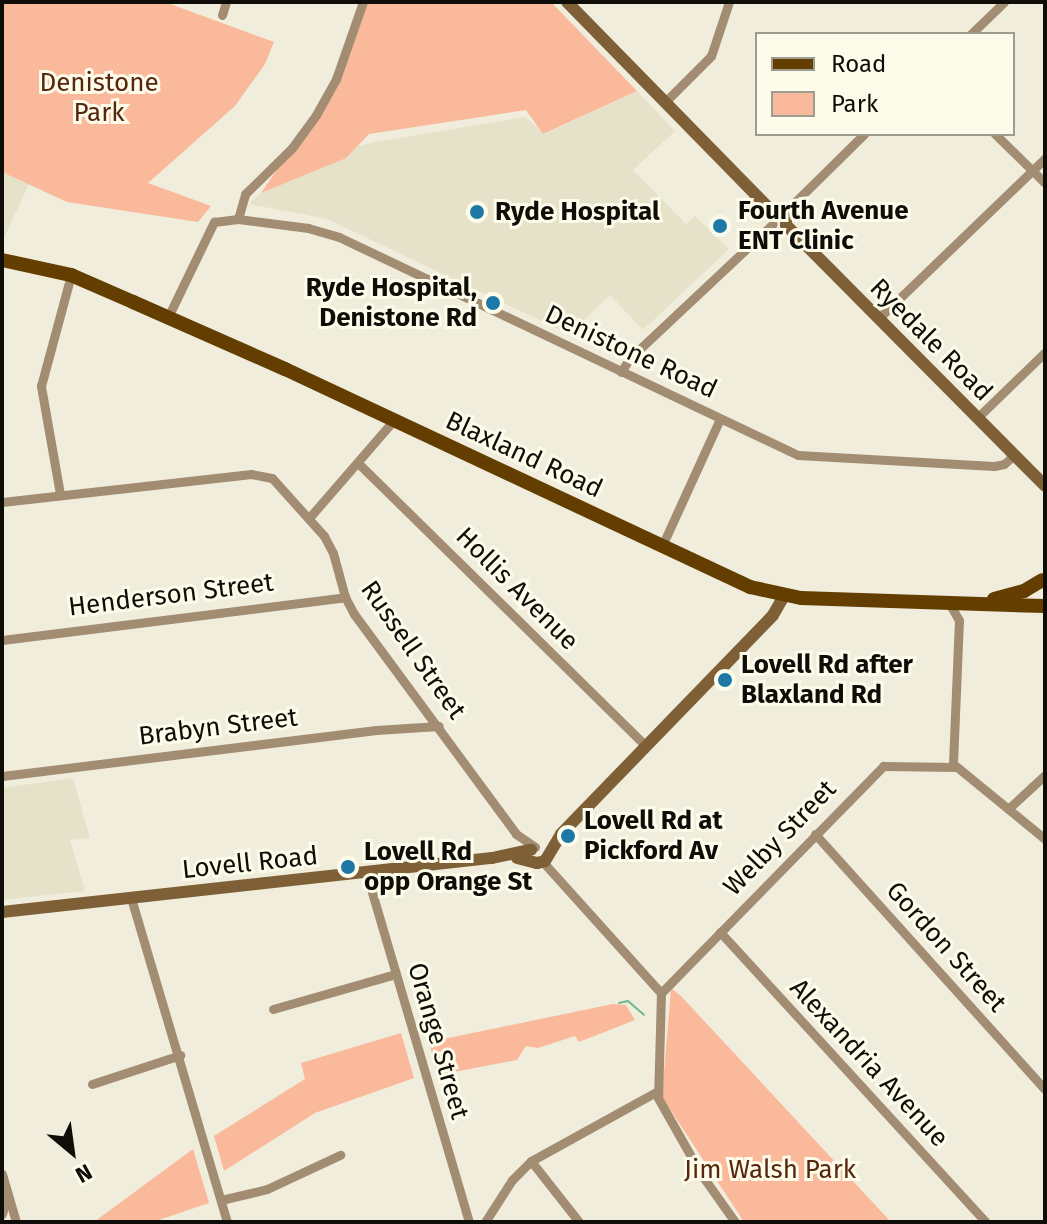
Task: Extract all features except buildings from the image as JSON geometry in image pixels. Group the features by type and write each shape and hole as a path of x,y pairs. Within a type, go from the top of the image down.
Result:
{"main road":[{"name":"Blaxland Road","path":"2,260 71,275 168,317 750,587 784,596 1042,606"},
{"path":"977,604 1024,591 1043,575"},
{"path":"1042,606 1043,575"}],"street":[{"path":"222,15 226,2"},
{"path":"168,317 209,227 220,219 238,219 245,194 292,148 316,115 336,79 363,2"},
{"name":"Ryedale Road","path":"567,2 1045,486"},
{"path":"665,102 711,56 729,2"},
{"path":"973,32 1004,2"},
{"path":"621,372 629,359 862,136"},
{"path":"997,136 1045,183"},
{"path":"879,318 1045,158"},
{"name":"Denistone Road","path":"238,219 316,230 339,237 806,457 994,466 1004,464 1014,455"},
{"path":"60,494 41,386 71,275"},
{"path":"977,418 1045,352"},
{"path":"662,546 720,419"},
{"path":"309,518 394,420"},
{"name":"Hollis Avenue","path":"358,463 646,746"},
{"name":"Russell Street","path":"2,502 262,474 272,478 309,518 333,553 345,597 516,834 538,853 661,993"},
{"path":"538,853 561,834 773,615 784,596"},
{"name":"Henderson Street","path":"2,640 345,597"},
{"path":"949,603 959,620 953,766 1045,839"},
{"name":"Brabyn Street","path":"2,776 376,730 439,726"},
{"name":"Welby Street","path":"661,993 883,766 953,766"},
{"path":"1008,809 1045,775"},
{"path":"507,855 517,846 516,834"},
{"name":"Gordon Street","path":"815,834 1045,1089"},
{"name":"Lovell Road","path":"2,912 538,853"},
{"name":"Orange Street","path":"366,872 469,1222"},
{"path":"131,898 227,1222"},
{"name":"Alexandria Avenue","path":"720,932 986,1222"},
{"path":"273,1009 396,974"},
{"path":"661,993 656,1092 701,1174 735,1222"},
{"path":"92,1084 180,1055"},
{"path":"485,1222 512,1180 531,1161 656,1092"},
{"path":"221,1200 267,1189 340,1155"},
{"path":"531,1161 579,1222"},
{"path":"2,1174 16,1222"},
{"path":"2,1214 7,1193"}],"shaded area":[{"name":"Ryde Hospital","path":"637,91 675,131 633,170 686,224 695,216 729,249 643,330 610,295 569,334 327,219 249,204 298,161 375,142 525,117 545,134"},
{"path":"2,172 29,184 2,242"},
{"path":"73,778 90,838 70,840 85,891 2,900 2,788"}],"green space":[{"name":"Denistone Park","path":"2,2 165,2 274,42 265,64 235,106 148,183 211,206 198,222 67,202 2,172"},
{"path":"363,2 551,2 637,91 543,134 526,110 369,134 346,158 261,193 334,86"},
{"name":"Jim Walsh Park","path":"671,988 891,1222 744,1222 662,1097"},
{"path":"613,1004 626,1005 635,1020 579,1042 575,1036 538,1048 526,1046 517,1060 438,1075 429,1042"},
{"path":"401,1033 414,1078 315,1113 224,1171 214,1136 305,1079 301,1063"},
{"path":"193,1149 209,1203 153,1222 94,1222"}],"waterway":[{"path":"619,1003 628,1001 644,1015"}],"place":[{"name":"Ryde Hospital","path":"477,212"},
{"name":"Fourth Avenue ENT Clinic","path":"720,226"},
{"name":"Ryde Hospital, Denistone Rd","path":"493,303"},
{"name":"Lovell Rd after Blaxland Rd","path":"725,680"},
{"name":"Lovell Rd at Pickford Av","path":"568,836"},
{"name":"Lovell Rd opp Orange St","path":"348,867"}]}
